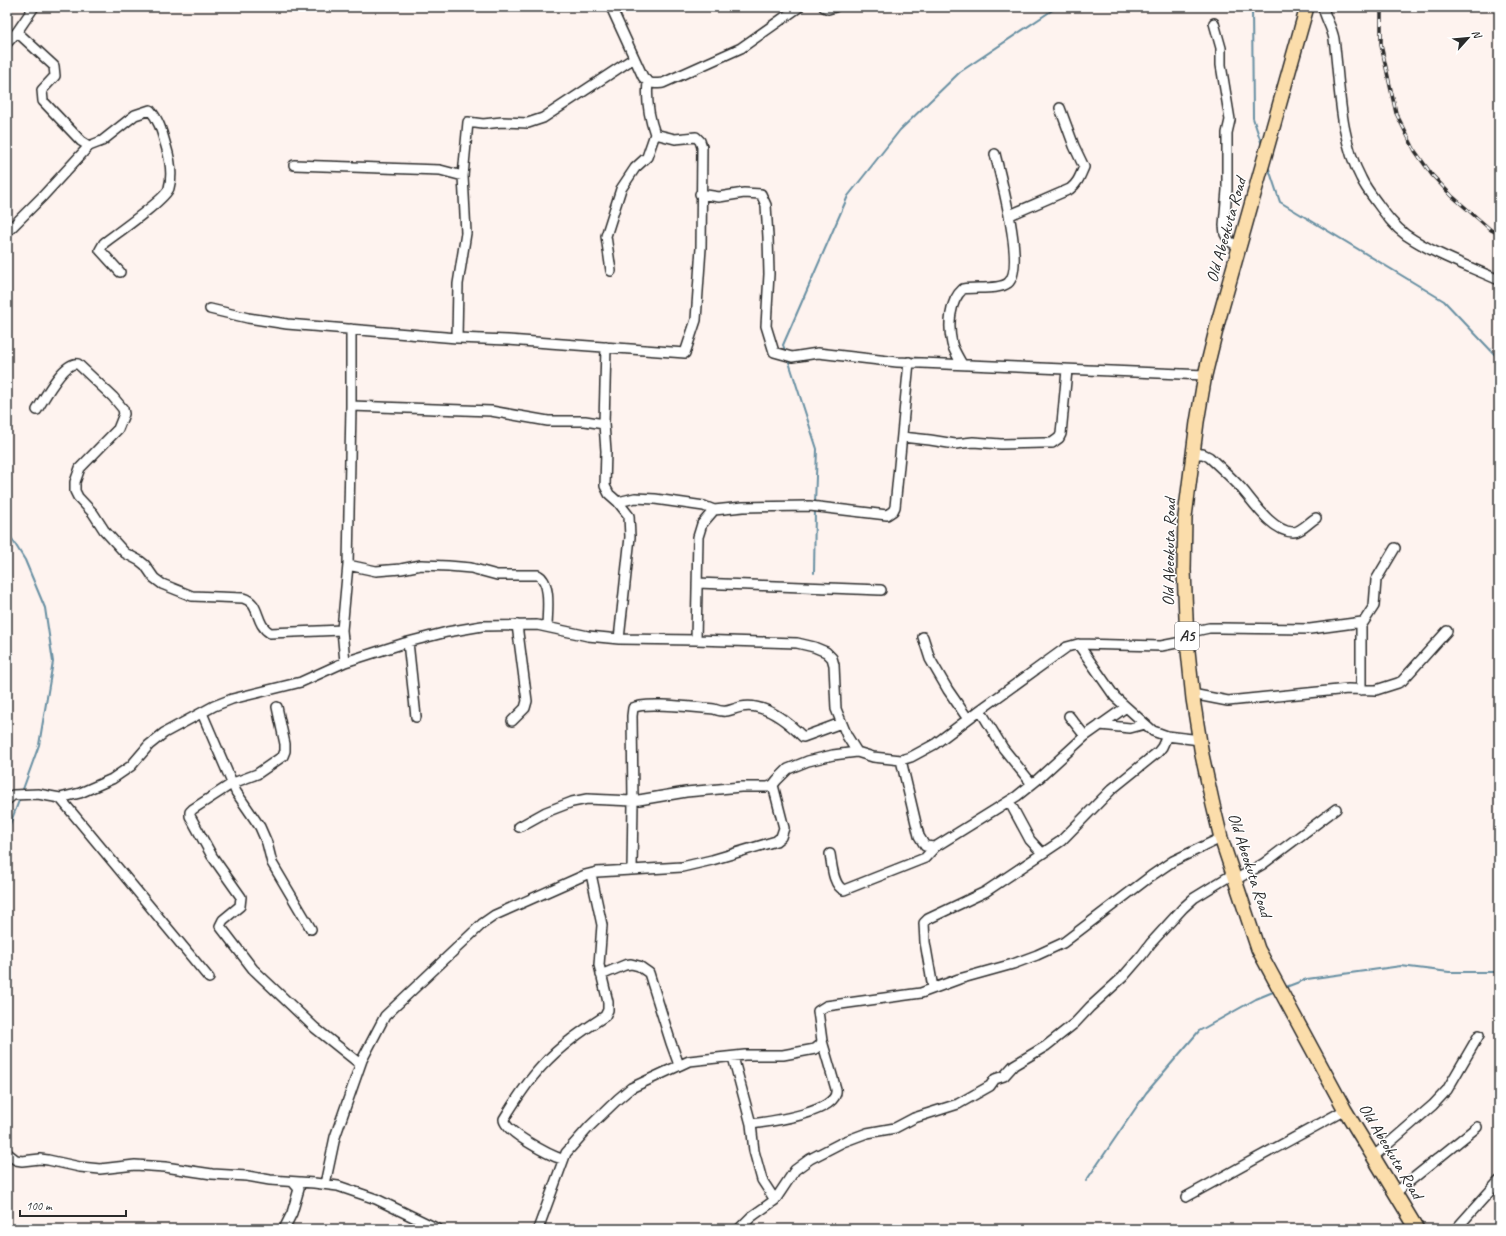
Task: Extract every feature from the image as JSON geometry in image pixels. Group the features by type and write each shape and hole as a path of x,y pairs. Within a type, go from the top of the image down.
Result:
{"highway":[{"name":"Old Abeokuta Road","path":"1307,7 1239,247 1205,375 1185,517 1184,570 1187,637 1192,694 1200,740 1221,838 1258,949 1344,1110 1417,1229"}],"street":[{"path":"7,43 17,32 34,7"},
{"path":"612,7 643,77 648,82 654,84 663,83 741,48 799,7"},
{"path":"824,7 835,7"},
{"path":"1324,7 1325,14 1334,37 1339,90 1348,142 1361,178 1389,220 1406,234 1426,247 1499,280"},
{"path":"1214,23 1221,48 1221,65 1230,120 1227,133 1225,234 1229,240 1239,247"},
{"path":"17,32 54,66 55,76 42,90 43,101 81,141 89,146"},
{"path":"458,338 458,284 466,233 463,176 468,122 483,124 502,122 528,123 543,118 634,58"},
{"path":"611,271 606,236 621,189 635,168 647,157 655,134 648,110 646,95 648,82"},
{"path":"1010,215 1070,189 1080,178 1084,167 1074,146 1060,108"},
{"path":"7,232 43,196 89,146 102,141 135,116 150,110 157,117 169,157 171,174 169,190 152,207 104,243 100,250 120,272"},
{"path":"210,309 248,318 279,323 458,338 508,340 685,353 696,320 701,248 700,194 702,147 699,139 691,137 675,139 655,134"},
{"path":"962,364 952,345 949,328 952,309 956,297 963,289 1004,286 1011,281 1013,276 1014,261 1010,215 995,154"},
{"path":"294,165 440,170 463,176"},
{"path":"700,194 719,197 744,193 761,194 766,205 768,237 769,274 766,326 774,352 792,357 818,352 910,362 1205,375"},
{"path":"345,662 342,630 348,565 351,406 350,329"},
{"path":"606,347 604,424 606,450 605,486 609,494 630,516 630,537 619,639"},
{"path":"618,502 635,498 655,499 704,506 714,510 743,507 810,506 887,515 893,511 895,507 910,362"},
{"path":"37,410 69,365 74,363 78,364 113,397 123,410 123,419 118,429 80,468 75,482 75,491 78,498 93,513 109,536 125,553 145,565 157,581 192,596 243,598 249,600 253,605 261,625 270,633 342,630"},
{"path":"902,437 955,444 973,442 1001,444 1052,443 1060,438 1061,434 1067,370"},
{"path":"351,406 490,412 548,421 585,421 604,424"},
{"path":"1193,454 1203,454 1209,457 1242,489 1253,504 1280,528 1293,532 1299,531 1316,518"},
{"path":"696,640 698,537 702,524 714,510"},
{"path":"1361,690 1360,626 1374,606 1376,580 1395,548"},
{"path":"348,565 376,571 401,569 421,565 471,568 496,575 538,575 542,577 546,584 548,599 547,627"},
{"path":"697,583 881,590"},
{"path":"518,827 546,812 572,802 592,799 633,801 686,792 741,787 768,787 773,785 788,769 808,760 833,755 857,752 874,757 900,760 911,757 935,744 1057,653 1067,647 1078,644 1162,646 1209,628 1310,629 1362,622"},
{"path":"512,721 525,708 527,701 516,625"},
{"path":"10,797 38,794 60,798 80,793 112,779 131,766 150,745 164,733 232,699 301,682 345,662 408,642 447,632 482,626 537,625 588,636 619,639 796,643 814,647 826,652 832,658 834,665 836,709 847,736 857,752"},
{"path":"1192,694 1228,701 1318,691 1348,689 1376,690 1398,683 1447,631"},
{"path":"923,637 930,659 948,690 968,719"},
{"path":"408,642 416,718"},
{"path":"1078,644 1115,696 1153,731 1167,736 1200,740"},
{"path":"632,870 633,708 637,706 651,705 714,709 723,712 742,707 760,708 777,715 803,737 841,722"},
{"path":"277,707 285,744 285,752 283,756 257,774 233,783 190,812 194,823 212,856 241,898 240,906 223,920 220,926 253,969 315,1028 360,1064"},
{"path":"830,854 836,883 844,890 851,889 869,880 925,858 934,847 1009,801 1032,784 1085,736 1126,707"},
{"path":"980,710 1003,748 1032,784"},
{"path":"202,713 236,792 260,827 267,843 272,863 311,929"},
{"path":"1116,714 1119,728"},
{"path":"1069,716 1085,736"},
{"path":"1100,725 1130,728 1145,724"},
{"path":"933,988 925,942 924,923 928,919 985,892 1061,841 1112,789 1158,752 1167,736"},
{"path":"900,760 920,836 925,846 934,847"},
{"path":"325,1184 335,1137 360,1064 385,1016 482,924 495,915 597,872 682,867 712,860 776,841 781,837 784,828 773,785"},
{"path":"60,798 209,978"},
{"path":"1009,801 1030,840 1042,853"},
{"path":"739,1229 751,1217 775,1200 795,1170 810,1159 843,1142 867,1133 895,1128 914,1118 958,1104 990,1086 995,1079 1004,1076 1014,1065 1046,1046 1075,1023 1123,977 1151,943 1194,898 1263,864 1336,810"},
{"path":"751,1124 791,1118 812,1112 828,1104 835,1098 836,1090 822,1041 818,1011 826,1006 921,993 1013,964 1053,948 1063,943 1173,861 1221,838"},
{"path":"562,1159 553,1157 515,1133 503,1122 519,1095 542,1066 564,1045 605,1016 608,1010 608,1002 599,965 602,925 591,874"},
{"path":"601,975 631,964 638,966 649,973 679,1065"},
{"path":"1373,1157 1433,1105 1447,1090 1479,1035"},
{"path":"538,1229 562,1159 574,1143 590,1126 631,1088 689,1061 783,1055 815,1049 822,1041"},
{"path":"733,1057 751,1124 754,1151 762,1180 775,1200"},
{"path":"1186,1197 1344,1110"},
{"path":"1395,1193 1477,1127"},
{"path":"7,1153 16,1160 48,1160 80,1167 100,1168 135,1165 165,1167 212,1174 247,1176 270,1180 338,1186 376,1199 438,1229"},
{"path":"1456,1229 1499,1180"},
{"path":"284,1229 292,1213 299,1189 292,1182"}],"waterway":[{"path":"786,353 783,345 848,196 900,130 960,72 1057,7"},
{"path":"1252,7 1253,118 1262,145"},
{"path":"1268,166 1280,202 1444,301 1499,359"},
{"path":"788,359 817,449 815,504"},
{"path":"814,573 815,510"},
{"path":"7,531 25,560 45,608 53,662 39,745 22,792"},
{"path":"7,832 20,798"},
{"path":"1286,987 1307,979 1401,966 1449,972 1495,972 1499,969"},
{"path":"1086,1181 1146,1093 1199,1031 1256,999 1273,992"}],"railway":[{"path":"1381,7 1381,45 1396,113 1415,151 1432,175 1452,196 1491,230 1499,234"}]}
